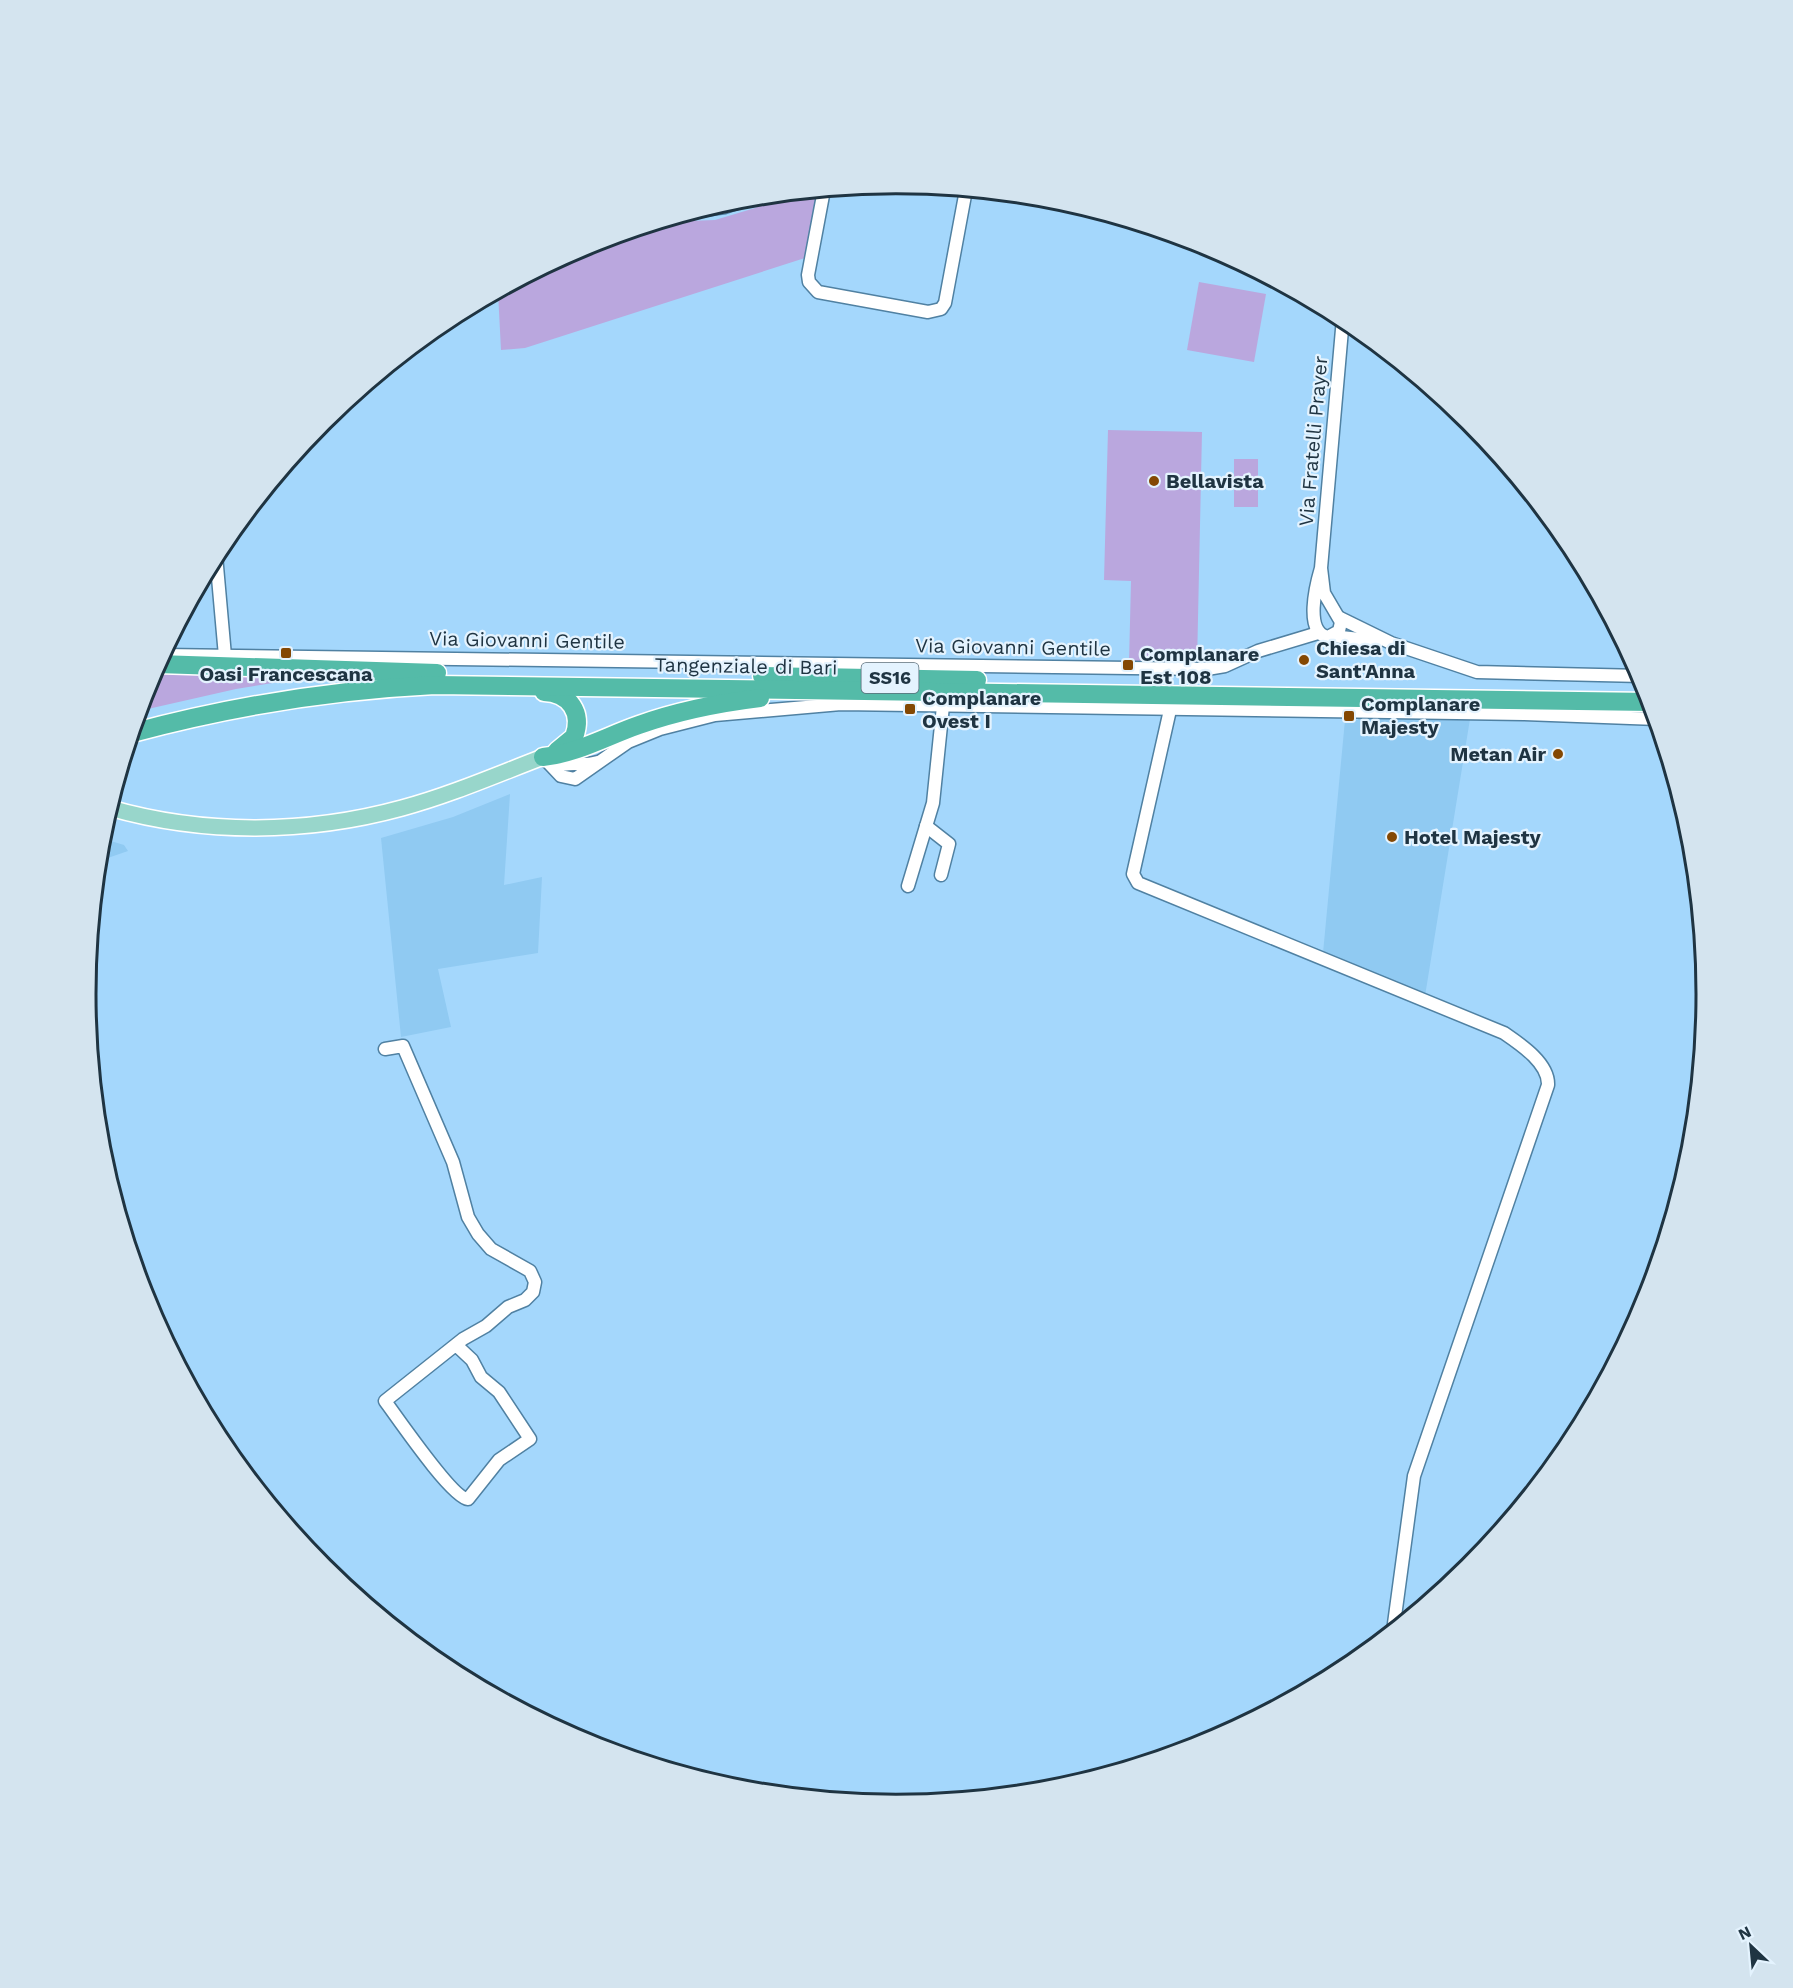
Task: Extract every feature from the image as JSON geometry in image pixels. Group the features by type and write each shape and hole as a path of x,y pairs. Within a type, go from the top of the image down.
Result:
{"highway":[{"path":"168,664 437,673"},
{"name":"Tangenziale di Bari","path":"145,718 253,693 314,683 437,673 1637,690"},
{"path":"480,684 497,691 559,694 573,705 578,721 574,737 548,762"},
{"name":"Tangenziale di Bari","path":"140,731 194,716 328,693 393,687 480,684 1641,702"},
{"name":"SS16","path":"548,762 640,724 681,712 755,698 806,696 818,690"}],"main road":[{"path":"118,810 176,822 232,828 328,824 413,805 548,762"}],"street":[{"path":"823,197 808,275 813,288 818,292 928,312 941,309 945,303 965,197"},
{"name":"Via Fratelli Prayer","path":"1321,568 1342,329"},
{"path":"1321,568 1324,593 1341,627 1332,636"},
{"path":"1321,568 1314,626 1318,633 1324,637 1390,643"},
{"path":"217,571 225,656"},
{"path":"1315,619 1326,610 1390,643 1477,672 1630,676"},
{"name":"Via Giovanni Gentile","path":"172,655 1207,669 1318,633"},
{"path":"548,762 561,776 575,779 628,742 660,729 715,715 841,704 1524,714 1648,719"},
{"path":"908,886 933,803 943,706"},
{"path":"1170,710 1133,874 1138,883 1504,1033 1527,1051 1549,1077 1414,1476 1394,1620"},
{"path":"926,826 949,844 941,875"},
{"path":"385,1049 403,1046 453,1161 468,1217 478,1234 491,1249 530,1271 535,1282 533,1292 525,1300 508,1306 486,1326 456,1345 385,1401 440,1475 459,1496 468,1499 499,1460 530,1439 499,1392 481,1377 472,1360 456,1345"}],"shaded area":[{"path":"819,197 808,257 525,348 501,350 498,300 590,254 639,236 689,221 715,220 792,200"},
{"path":"1199,282 1266,294 1254,362 1187,350"},
{"name":"Bellavista","path":"1108,430 1202,432 1197,665 1129,663 1131,581 1104,580"},
{"path":"1234,459 1258,459 1258,507 1234,507"},
{"path":"165,670 335,673 236,689 149,709"},
{"name":"Hotel Majesty","path":"1358,717 1470,719 1425,996 1323,953 1345,720 1358,720"},
{"path":"510,794 504,885 542,877 538,953 438,969 451,1027 401,1037 381,838 453,817"},
{"path":"111,841 124,845 128,851 108,858"}],"place":[{"name":"Bellavista","path":"1154,481"},
{"name":"Oasi Francescana","path":"286,653"},
{"name":"Chiesa di Sant'Anna","path":"1304,660"},
{"name":"Complanare Est 108","path":"1128,665"},
{"name":"Complanare Ovest I","path":"910,709"},
{"name":"Complanare Majesty","path":"1349,716"},
{"name":"Metan Air","path":"1558,754"},
{"name":"Hotel Majesty","path":"1392,837"}]}
